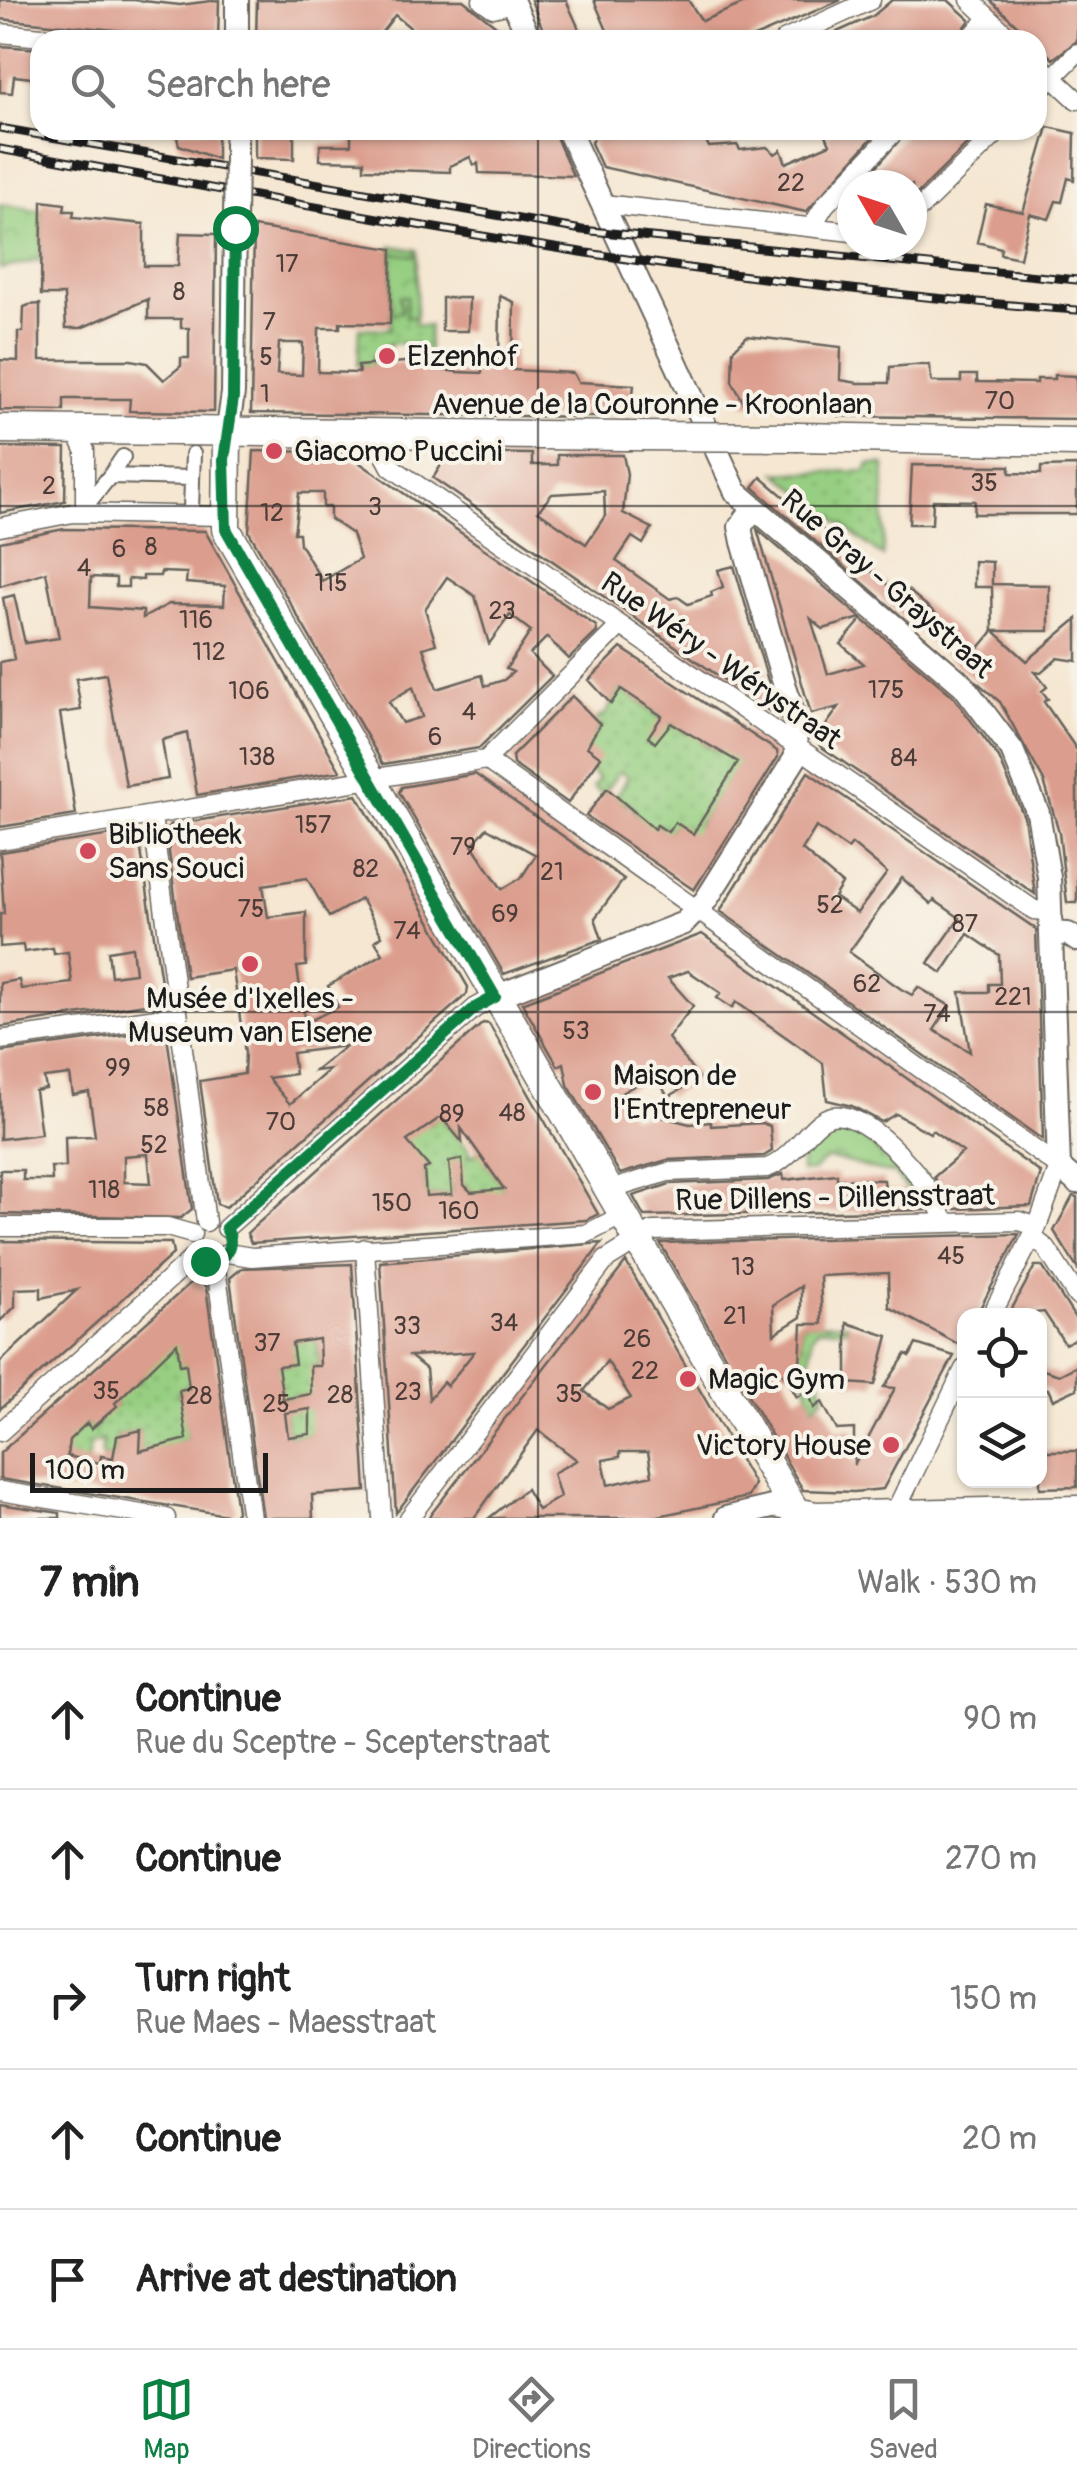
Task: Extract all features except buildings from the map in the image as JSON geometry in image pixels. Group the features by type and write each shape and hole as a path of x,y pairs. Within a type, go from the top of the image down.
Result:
{"main road":[{"name":"Avenue de la Couronne - Kroonlaan","path":"0,429 1077,442"},
{"path":"228,434 223,516 226,529 797,1515 1077,1510"}],"street":[{"path":"237,0 237,30"},
{"path":"482,0 493,8 513,1 526,30"},
{"path":"806,30 872,0"},
{"path":"970,0 1001,30"},
{"path":"977,30 988,18"},
{"path":"0,33 30,36"},
{"path":"1047,83 1077,54"},
{"path":"1047,72 1077,100"},
{"path":"228,434 234,393 236,140"},
{"name":"Rue Gray - Graystraat","path":"575,140 736,492 963,685 998,725 1038,812 1051,922 1068,1174 996,1308"},
{"path":"812,226 825,206 887,140"},
{"path":"927,201 990,140"},
{"path":"602,204 837,230"},
{"path":"76,430 86,450 86,508"},
{"name":"Rue Wéry - Wérystraat","path":"384,435 384,454 391,467 1051,922"},
{"path":"86,508 123,457"},
{"path":"110,476 192,462 191,509"},
{"path":"0,527 86,508 223,516"},
{"path":"0,1227 226,1228 475,1008 684,924 696,912 794,760 796,720 740,527 753,509"},
{"path":"0,840 486,760 620,626"},
{"path":"486,760 1068,1174"},
{"path":"0,1432 196,1255 199,1228 178,1015 152,816"},
{"path":"1051,922 1077,940"},
{"path":"0,1040 178,1015"},
{"path":"606,1191 668,1172 767,1168 782,1163 819,1123 833,1115 857,1119 906,1161 940,1204 944,1222"},
{"name":"Rue Dillens - Dillensstraat","path":"196,1255 252,1257 628,1228 1020,1221 1035,1232"},
{"path":"226,1228 231,1240 221,1257 250,1518"},
{"path":"409,1518 628,1228"},
{"path":"1035,1232 1077,1296"},
{"path":"365,1248 382,1518"},
{"path":"895,1512 957,1384"},
{"path":"0,1491 166,1518"},
{"path":"726,1518 776,1506 797,1515"}],"green space":[{"path":"0,204 42,211 41,260 0,269"},
{"path":"392,246 417,250 415,325 429,326 428,363 415,363 415,344 390,343 389,356 373,356 372,367 358,366 360,328 390,329"},
{"path":"392,253 417,256 416,317 406,317 407,296 400,296 402,312 391,312"},
{"path":"869,464 885,465 883,557 777,473 866,471"},
{"path":"621,688 669,724 677,726 682,719 686,722 681,730 687,734 690,731 710,748 746,756 698,825 698,840 675,823 665,837 658,825 650,835 632,806 615,798 628,777 620,771 603,794 593,787 599,779 583,755 584,726 596,734 600,728 595,723 600,716 603,718"},
{"path":"440,1116 470,1151 469,1157 492,1145 489,1167 507,1194 471,1192 466,1185 451,1185 452,1194 426,1196 424,1169 429,1167 401,1146 424,1118 430,1125"},
{"path":"834,1126 853,1128 917,1188 911,1194 893,1173 834,1160 825,1159 813,1171 801,1172 801,1158"},
{"path":"311,1299 320,1366 311,1366 331,1371 310,1434 288,1437 285,1413 302,1396 283,1399 276,1366 295,1364 284,1345 297,1342"},
{"path":"847,1323 846,1329 818,1329 812,1336 810,1364 819,1376 824,1396 813,1407 800,1364 802,1324"},
{"path":"174,1327 191,1363 189,1388 178,1392 184,1404 187,1439 179,1441 139,1474 140,1430 117,1436 113,1458 101,1456 103,1440 90,1444 87,1461 26,1454 84,1420 94,1430 98,1425 93,1419 117,1406 114,1402 129,1384 138,1383"}],"railway":[{"path":"0,128 30,133"},
{"path":"68,140 582,230 1077,280"},
{"path":"0,149 536,245 806,284 1077,310"}],"place":[{"name":"Elzenhof","path":"387,356"},
{"name":"Giacomo Puccini","path":"274,451"},
{"name":"Bibliotheek Sans Souci","path":"88,851"},
{"name":"Musée d'Ixelles - Museum van Elsene","path":"250,964"},
{"name":"Maison de l'Entrepreneur","path":"593,1092"},
{"name":"Magic Gym","path":"688,1379"},
{"name":"Victory House","path":"891,1445"}],"route":[{"path":"205,1261 216,1261 227,1253 231,1240 226,1228 475,1008 495,997 226,529 224,460 233,398 235,228"}]}
